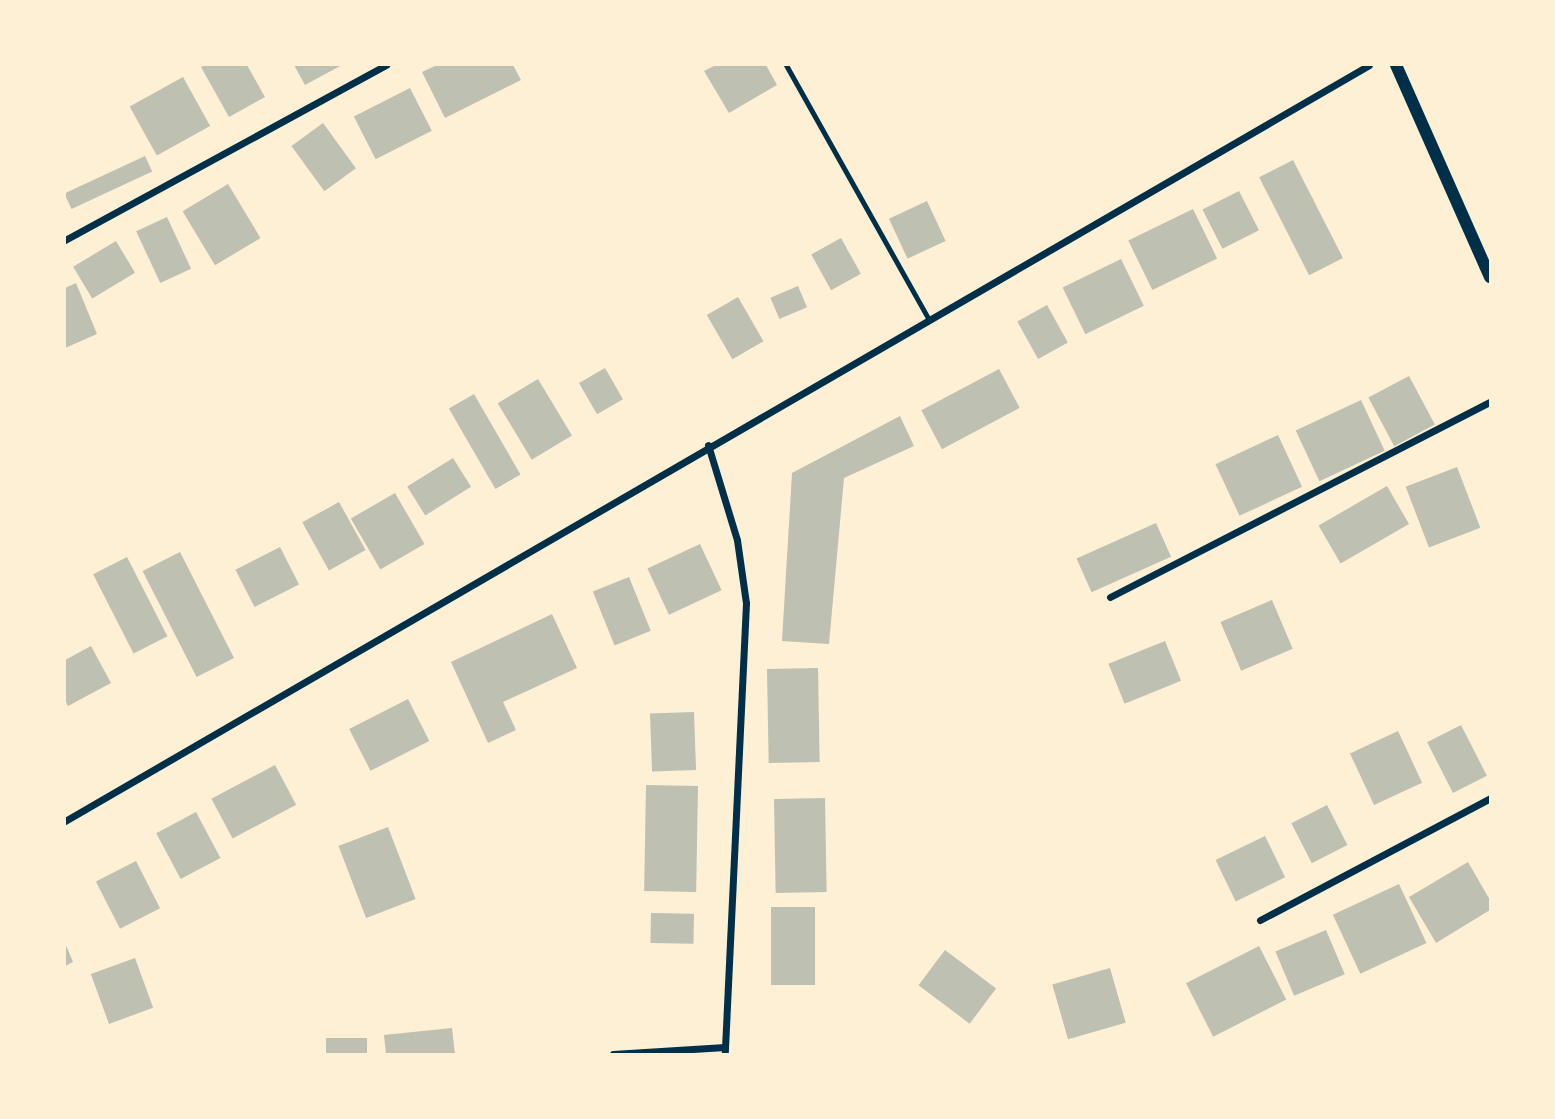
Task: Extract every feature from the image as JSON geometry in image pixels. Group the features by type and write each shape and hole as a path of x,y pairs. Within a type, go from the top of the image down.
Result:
{"street":[{"path":"65,240 386,65"},
{"path":"65,821 708,445 1369,65"},
{"path":"1396,65 1490,277"},
{"path":"1110,597 1490,402"},
{"path":"613,1054 725,1050 746,603 737,540 708,445"},
{"path":"1260,920 1490,798"}],"lane":[{"path":"786,65 928,318"}],"building":[{"path":"247,65 265,97 229,117 201,67"},
{"path":"294,65 342,65 305,85"},
{"path":"437,65 513,65 521,80 445,118 422,72"},
{"path":"716,65 766,65 777,85 729,113 704,71"},
{"path":"183,77 210,126 157,156 130,107"},
{"path":"410,88 432,131 376,159 354,117"},
{"path":"323,123 356,168 324,191 291,146"},
{"path":"145,156 152,171 72,209 65,193"},
{"path":"1293,160 1343,258 1309,275 1259,177"},
{"path":"228,184 260,238 215,265 183,211"},
{"path":"1239,191 1259,230 1222,249 1202,210"},
{"path":"927,201 946,241 908,259 889,219"},
{"path":"1193,209 1217,258 1152,290 1128,241"},
{"path":"167,217 191,269 160,283 136,231"},
{"path":"841,238 861,274 831,290 811,254"},
{"path":"116,241 135,273 92,298 73,267"},
{"path":"1121,259 1144,306 1085,334 1063,287"},
{"path":"76,283 97,334 65,348 65,288"},
{"path":"798,286 807,307 779,319 770,298"},
{"path":"738,297 764,341 732,359 707,315"},
{"path":"1047,305 1068,343 1038,359 1017,321"},
{"path":"605,368 623,399 597,414 579,383"},
{"path":"999,369 1020,408 942,449 921,410"},
{"path":"1409,376 1435,425 1394,446 1368,398"},
{"path":"538,379 572,436 532,460 498,403"},
{"path":"474,394 520,475 495,489 449,408"},
{"path":"1361,400 1385,451 1319,481 1296,430"},
{"path":"900,416 914,446 844,478 829,644 782,641 792,473"},
{"path":"1278,435 1302,487 1240,516 1215,464"},
{"path":"453,458 471,487 425,515 407,487"},
{"path":"1457,467 1480,528 1429,547 1406,487"},
{"path":"1387,486 1409,524 1341,564 1319,526"},
{"path":"395,493 424,544 380,570 351,518"},
{"path":"339,502 366,550 329,570 302,522"},
{"path":"1156,523 1171,557 1092,592 1077,558"},
{"path":"700,544 722,590 669,615 647,569"},
{"path":"280,547 299,584 255,607 235,570"},
{"path":"180,552 234,658 197,677 143,571"},
{"path":"127,557 167,636 134,654 93,574"},
{"path":"629,577 651,631 615,645 593,592"},
{"path":"1272,600 1293,649 1241,671 1220,622"},
{"path":"552,614 577,668 503,702 516,730 488,743 451,662"},
{"path":"1165,641 1181,681 1125,704 1108,664"},
{"path":"91,646 111,683 68,706 65,700 65,660"},
{"path":"818,668 820,762 769,763 767,669"},
{"path":"408,699 429,741 371,771 349,729"},
{"path":"694,712 696,770 652,772 650,714"},
{"path":"1461,725 1487,776 1453,793 1427,742"},
{"path":"1398,731 1422,783 1374,805 1350,753"},
{"path":"275,765 296,805 233,839 211,799"},
{"path":"646,785 698,786 696,892 644,891"},
{"path":"825,798 827,892 776,893 774,799"},
{"path":"1327,805 1347,845 1312,863 1291,823"},
{"path":"196,812 220,858 181,879 156,833"},
{"path":"388,827 416,899 366,918 339,846"},
{"path":"1265,836 1285,877 1236,901 1216,860"},
{"path":"136,861 160,908 120,929 96,881"},
{"path":"1468,862 1490,900 1490,910 1436,943 1409,897"},
{"path":"1399,884 1426,943 1360,974 1333,915"},
{"path":"771,907 815,907 815,985 771,985"},
{"path":"651,913 694,914 693,944 650,943"},
{"path":"1326,930 1345,974 1294,996 1275,951"},
{"path":"65,943 73,962 65,966"},
{"path":"1259,946 1286,999 1213,1037 1186,983"},
{"path":"945,950 996,989 970,1024 919,985"},
{"path":"135,958 153,1008 109,1024 91,974"},
{"path":"1110,968 1126,1023 1068,1039 1052,985"},
{"path":"452,1028 455,1054 386,1054 384,1035"},
{"path":"326,1038 367,1038 367,1054 326,1054"}]}
